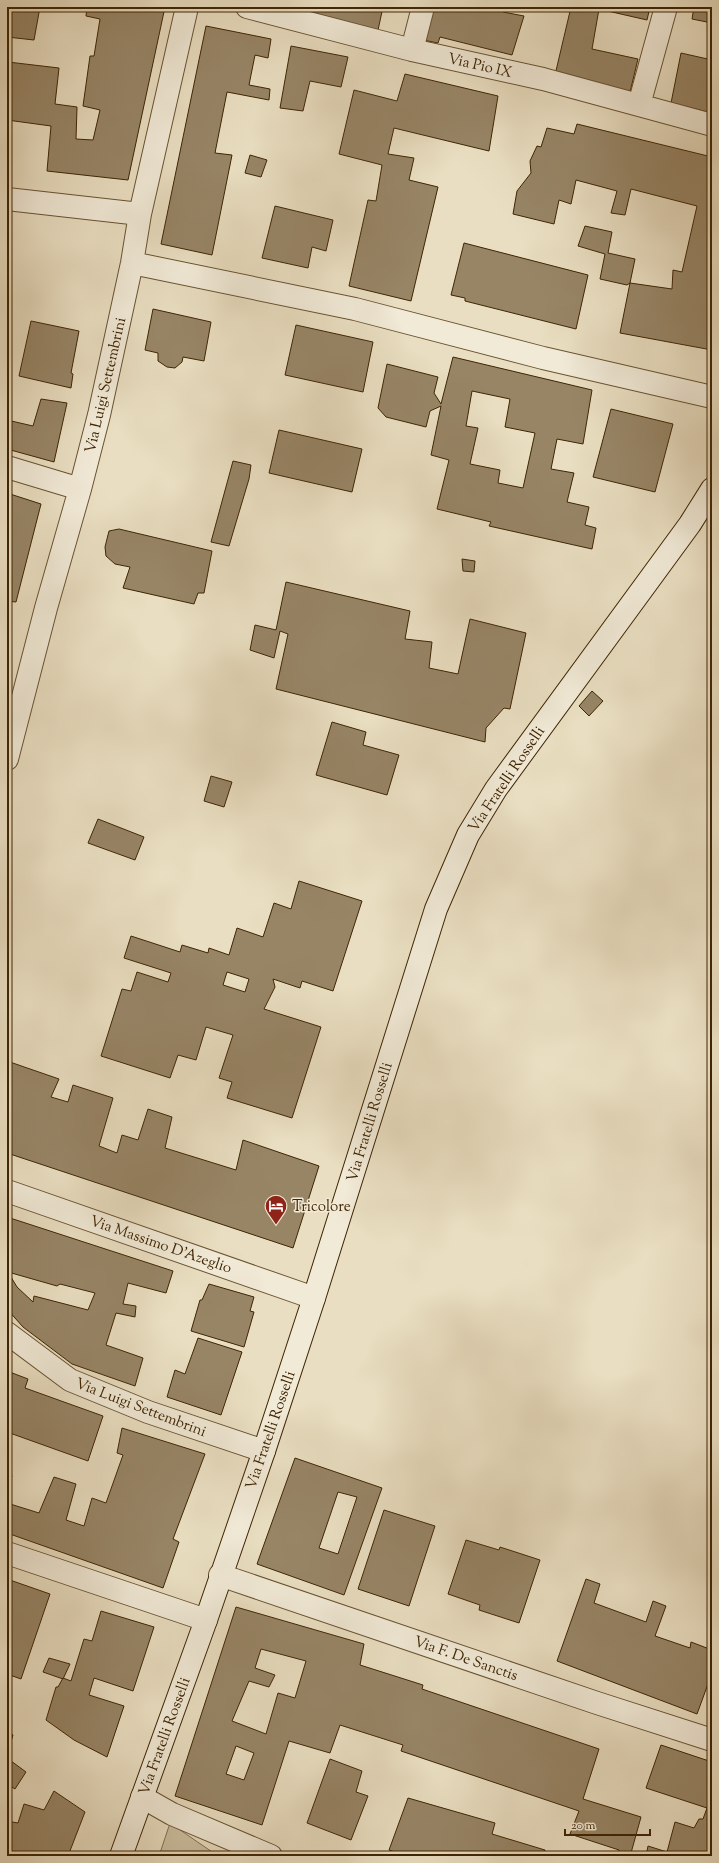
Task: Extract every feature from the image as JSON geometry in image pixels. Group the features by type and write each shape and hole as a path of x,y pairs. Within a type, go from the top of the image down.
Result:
{"street":[{"name":"Via Luigi Settembrini","path":"7,759 46,608 80,489 132,263 140,214 187,7"},
{"name":"Via Pio IX","path":"248,7 412,50 543,79 712,125"},
{"path":"412,50 423,7"},
{"path":"640,105 666,7"},
{"path":"7,199 140,214"},
{"path":"132,263 355,309 543,358 712,397"},
{"path":"7,467 80,489"},
{"name":"Via Fratelli Rosselli","path":"121,1856 206,1620 220,1575 264,1451 314,1298 436,909 468,835 496,789 690,524 712,489"},
{"name":"Via Massimo D'Azeglio","path":"7,1191 314,1298"},
{"name":"Via Luigi Settembrini","path":"7,1333 70,1380 148,1412 264,1451"},
{"path":"7,1553 206,1620"},
{"name":"Via F. De Sanctis","path":"220,1575 597,1703 712,1740"},
{"path":"142,1797 172,1814 271,1856"}],"shaded area":[{"path":"170,1823 218,1856 159,1856"}],"building":[{"path":"7,7 40,7 34,40 7,37"},
{"path":"87,7 165,7 128,180 47,171 51,126 7,120 7,54 8,62 59,68 55,104 77,107 76,139 93,140 100,110 83,106 90,56 94,56 100,19 86,16"},
{"path":"286,7 383,7 378,30"},
{"path":"431,7 504,7 503,12 524,16 512,55 440,37 438,43 423,40"},
{"path":"571,7 650,7 647,20 599,9 592,49 638,59 630,92 555,75"},
{"path":"694,7 712,7 712,23 692,19"},
{"path":"206,26 271,39 268,58 255,55 249,85 270,89 269,100 227,92 215,153 232,155 212,255 161,244"},
{"path":"291,46 348,57 341,87 310,81 303,111 280,108"},
{"path":"681,53 712,60 712,113 671,103"},
{"path":"405,74 498,96 489,151 394,128 388,154 414,158 409,180 438,187 411,301 349,286 368,200 376,201 382,165 339,154 354,90 397,101"},
{"path":"577,124 712,157 712,350 620,333 630,283 672,289 673,270 682,272 697,206 631,189 625,215 611,213 617,191 576,180 571,204 559,200 554,224 513,214 517,191 531,173 530,161 537,146 541,147 547,128 574,134"},
{"path":"250,155 267,160 261,177 245,173"},
{"path":"275,206 333,220 326,251 312,247 308,268 262,258"},
{"path":"585,226 612,232 608,253 635,259 630,283 627,285 600,279 605,254 578,246"},
{"path":"464,243 588,275 576,329 465,301 465,298 451,295"},
{"path":"153,309 211,322 204,361 183,357 182,362 175,368 167,367 158,361 158,353 145,350"},
{"path":"31,321 79,331 71,373 73,374 71,388 19,376"},
{"path":"296,325 373,342 363,392 285,375"},
{"path":"453,357 592,390 583,444 557,439 551,469 574,473 567,502 589,507 585,525 596,528 592,549 489,526 491,522 437,509 449,460 431,455 441,406 430,411 426,427 386,417 378,408 387,364 438,377 434,393 441,404","holes":["472,391 510,399 505,427 535,433 523,488 498,483 500,470 470,464 478,428 466,426"]},
{"path":"41,399 67,403 54,462 7,449 7,420 33,426"},
{"path":"611,409 673,424 655,492 593,477"},
{"path":"279,430 362,449 352,492 269,473"},
{"path":"233,461 251,465 249,479 229,546 211,542"},
{"path":"7,493 41,504 16,602 7,601"},
{"path":"119,529 212,551 204,593 198,593 194,604 123,588 130,567 115,564 106,556 105,547 109,531"},
{"path":"462,559 475,561 474,572 463,571"},
{"path":"286,582 410,611 405,639 432,642 429,668 458,674 470,619 526,633 510,709 504,708 486,728 485,742 276,689 288,634 280,631 274,658 250,650 255,625 276,630"},
{"path":"592,691 603,701 589,716 579,706"},
{"path":"332,722 366,732 363,745 399,755 387,795 316,775"},
{"path":"211,776 232,782 224,807 204,801"},
{"path":"98,819 144,837 135,860 88,843"},
{"path":"299,881 362,901 333,991 302,981 300,988 273,979 275,987 264,1009 321,1027 292,1118 227,1098 232,1082 219,1078 233,1035 206,1027 196,1060 178,1055 170,1078 101,1056 122,989 131,991 137,972 168,982 171,973 124,958 131,936 180,952 182,945 208,953 209,948 229,955 237,928 263,937 274,903 291,909","holes":["227,972 249,979 245,992 223,985"]},
{"path":"7,1061 59,1079 51,1097 68,1102 73,1085 113,1098 99,1146 117,1153 122,1135 138,1140 148,1109 172,1117 165,1148 236,1170 243,1140 319,1166 293,1248 7,1153"},
{"path":"7,1217 173,1271 166,1293 128,1283 123,1304 136,1306 135,1317 116,1313 106,1345 143,1358 135,1386 72,1364 23,1327 7,1309","holes":["8,1272 57,1286 60,1284 95,1293 88,1310 34,1296 33,1302 17,1287"]},
{"path":"209,1284 254,1297 250,1311 254,1312 244,1347 191,1331 200,1300 202,1300"},
{"path":"198,1338 242,1352 221,1415 167,1397 175,1370 185,1374"},
{"path":"7,1371 28,1379 25,1388 103,1416 88,1461 7,1432"},
{"path":"122,1428 205,1454 173,1539 179,1542 163,1588 7,1533 7,1503 39,1513 54,1477 76,1484 66,1520 84,1526 92,1498 106,1503 123,1455 117,1453"},
{"path":"295,1458 382,1488 344,1595 257,1564","holes":["338,1492 357,1497 338,1554 319,1548"]},
{"path":"7,1474 12,1476 7,1489"},
{"path":"384,1510 435,1526 409,1606 358,1589"},
{"path":"466,1540 499,1550 500,1547 540,1560 519,1623 479,1610 480,1605 448,1594"},
{"path":"7,1579 50,1594 21,1679 7,1674"},
{"path":"586,1579 600,1584 594,1603 646,1622 653,1601 666,1606 655,1636 690,1648 691,1642 712,1650 712,1673 697,1714 557,1661"},
{"path":"236,1607 364,1644 360,1665 423,1685 422,1689 599,1749 583,1799 641,1817 631,1853 644,1856 617,1856 619,1850 570,1834 579,1811 401,1751 403,1745 340,1725 330,1753 289,1741 262,1825 175,1796","holes":["261,1649 306,1661 295,1698 278,1693 266,1734 232,1721 249,1681 269,1687 275,1675 255,1668","236,1746 254,1753 244,1780 226,1774"]},
{"path":"101,1611 154,1627 133,1691 94,1678 89,1695 124,1706 107,1757 74,1740 46,1720 56,1687 58,1687 63,1678 71,1681 84,1639 92,1641"},
{"path":"49,1658 70,1664 63,1679 43,1672"},
{"path":"7,1731 13,1735 7,1755"},
{"path":"661,1745 712,1762 712,1856 646,1856 648,1846 667,1852 675,1822 694,1828 699,1819 703,1819 707,1808 646,1788"},
{"path":"7,1758 26,1772 15,1789 7,1784"},
{"path":"330,1759 362,1771 356,1792 368,1796 351,1840 307,1823"},
{"path":"54,1791 85,1812 68,1856 7,1856 7,1821 18,1823 24,1804 44,1810"},
{"path":"408,1798 495,1823 492,1834 545,1850 545,1856 406,1856 389,1850"}],"place":[{"name":"Tricolore","path":"276,1226"}]}
